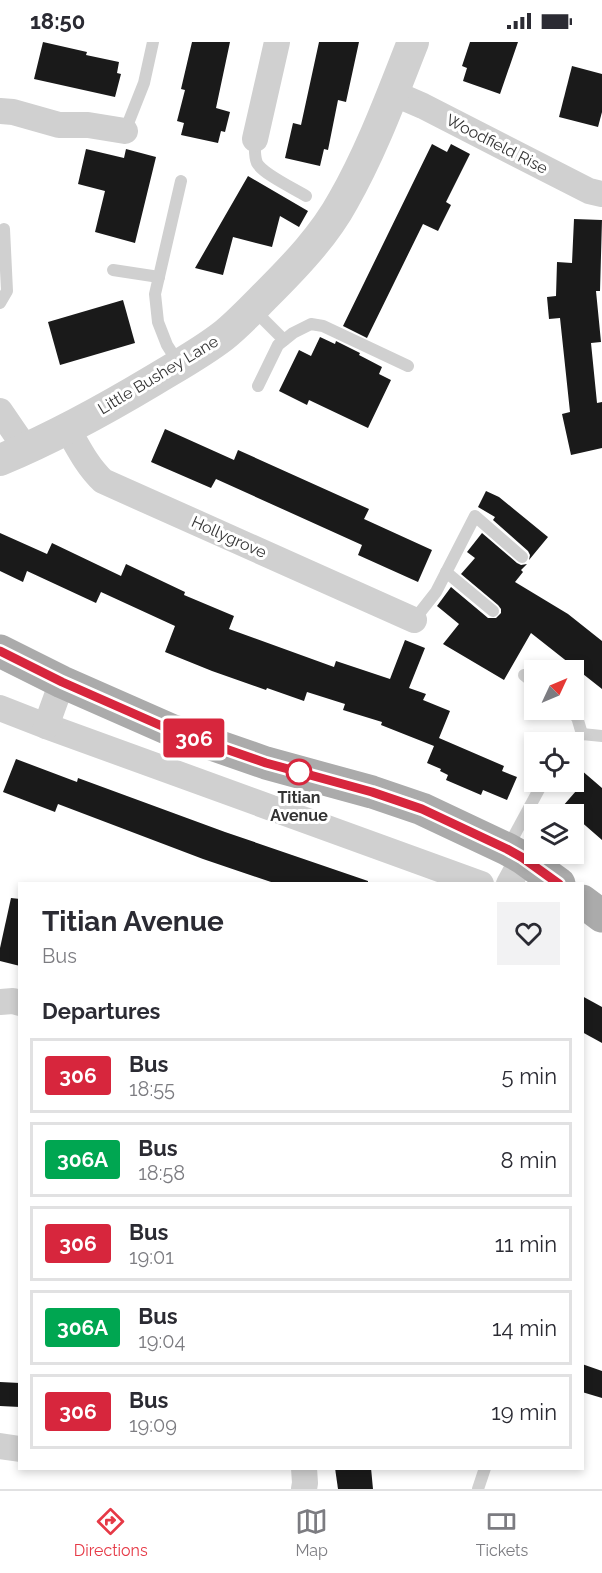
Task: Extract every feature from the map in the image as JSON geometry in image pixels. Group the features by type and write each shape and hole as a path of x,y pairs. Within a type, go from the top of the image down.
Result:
{"main road":[{"path":"0,651 62,682 171,730 266,763 372,792 422,809 513,864 554,882"},
{"path":"584,902 602,916"}],"street":[{"path":"255,139 277,42"},
{"name":"Little Bushey Lane","path":"13,455 127,396 180,365 223,336 284,277 316,240 343,202 364,160 413,42"},
{"name":"Woodfield Rise","path":"393,93 589,190 602,194"},
{"path":"0,111 13,112 59,125 88,125 125,131"},
{"path":"0,411 13,455"},
{"name":"Hollygrove","path":"67,428 86,461 103,481 414,620"},
{"path":"46,726 62,682"},
{"path":"0,708 475,882"},
{"path":"0,1002 18,1002"},
{"path":"0,1446 18,1449"},
{"path":"304,1470 304,1489"}],"lane":[{"path":"125,131 144,83 153,42"},
{"path":"255,139 257,163 262,170 306,196"},
{"path":"180,365 167,345 158,322 155,294 181,181"},
{"path":"0,303 7,291 4,229"},
{"path":"113,270 159,277"},
{"path":"253,308 284,340"},
{"path":"258,386 278,345 293,333 311,324 323,326 408,366"},
{"path":"414,620 436,592 475,516 522,557"},
{"path":"446,572 493,611"},
{"path":"584,738 602,736"},
{"path":"513,864 539,792"},
{"path":"478,1489 484,1470"}],"building":[{"path":"43,42 119,62 117,73 121,74 115,97 34,79"},
{"path":"192,42 230,42 216,108 230,112 225,132 221,131 218,143 181,135 184,123 177,121 185,90 181,89"},
{"path":"319,42 359,42 346,102 338,100 328,150 324,149 320,166 285,158 293,123 301,125"},
{"path":"470,42 518,42 500,94 463,81 467,68 462,66"},
{"path":"572,66 602,74 602,112 598,127 559,117"},
{"path":"432,144 447,152 451,144 470,154 446,202 451,205 438,231 423,224 367,338 343,326"},
{"path":"86,149 124,158 126,149 156,157 135,243 95,232 105,191 78,184"},
{"path":"248,176 308,211 299,227 280,216 272,247 233,237 223,275 195,268"},
{"path":"574,219 602,220 600,291 596,291 601,342 591,343 597,403 602,402 602,448 571,455 562,414 570,412 560,318 549,319 547,297 556,296 557,262 572,263"},
{"path":"123,300 135,343 60,365 48,322"},
{"path":"320,337 335,344 336,341 360,353 359,355 382,367 379,374 391,380 368,428 309,400 307,405 279,391 299,350 311,356"},
{"path":"165,429 234,460 238,450 369,509 364,519 432,550 418,582 358,555 362,545 216,479 211,488 151,462"},
{"path":"486,491 499,497 548,537 529,560 528,551 493,520 495,517 478,507"},
{"path":"0,533 47,554 52,543 121,576 126,564 185,592 184,595 234,616 229,629 334,667 336,661 390,679 405,640 425,648 409,688 426,694 423,700 450,711 439,738 504,766 502,771 517,777 507,800 483,790 481,795 446,780 448,775 427,763 434,746 381,725 382,722 343,710 345,704 307,692 304,701 212,671 165,652 175,626 101,592 96,603 27,571 23,582 0,571"},
{"path":"482,533 517,563 527,564 515,582 568,614 602,641 602,689 584,675 584,660 565,660 531,633 504,680 443,644 459,624 437,606 451,587 488,618 496,618 501,613 498,605 461,574 475,558 467,552"},
{"path":"16,759 77,782 78,778 368,882 271,882 203,859 58,804 55,812 3,792"},
{"path":"584,772 602,788 602,840 584,824 584,804 565,804 575,792 584,792"},
{"path":"11,898 18,899 18,966 0,961 0,948"},
{"path":"584,997 602,1007 602,1043 584,1033"},
{"path":"584,1365 602,1371 602,1398 584,1393"},
{"path":"0,1382 18,1383 18,1407 0,1406"},
{"path":"335,1470 371,1470 373,1489 338,1489"}],"bus line":[{"name":"306","path":"0,651 62,682 171,730 266,763 372,792 422,809 507,849 556,882"}],"place":[{"name":"Titian Avenue","path":"299,772"}]}
